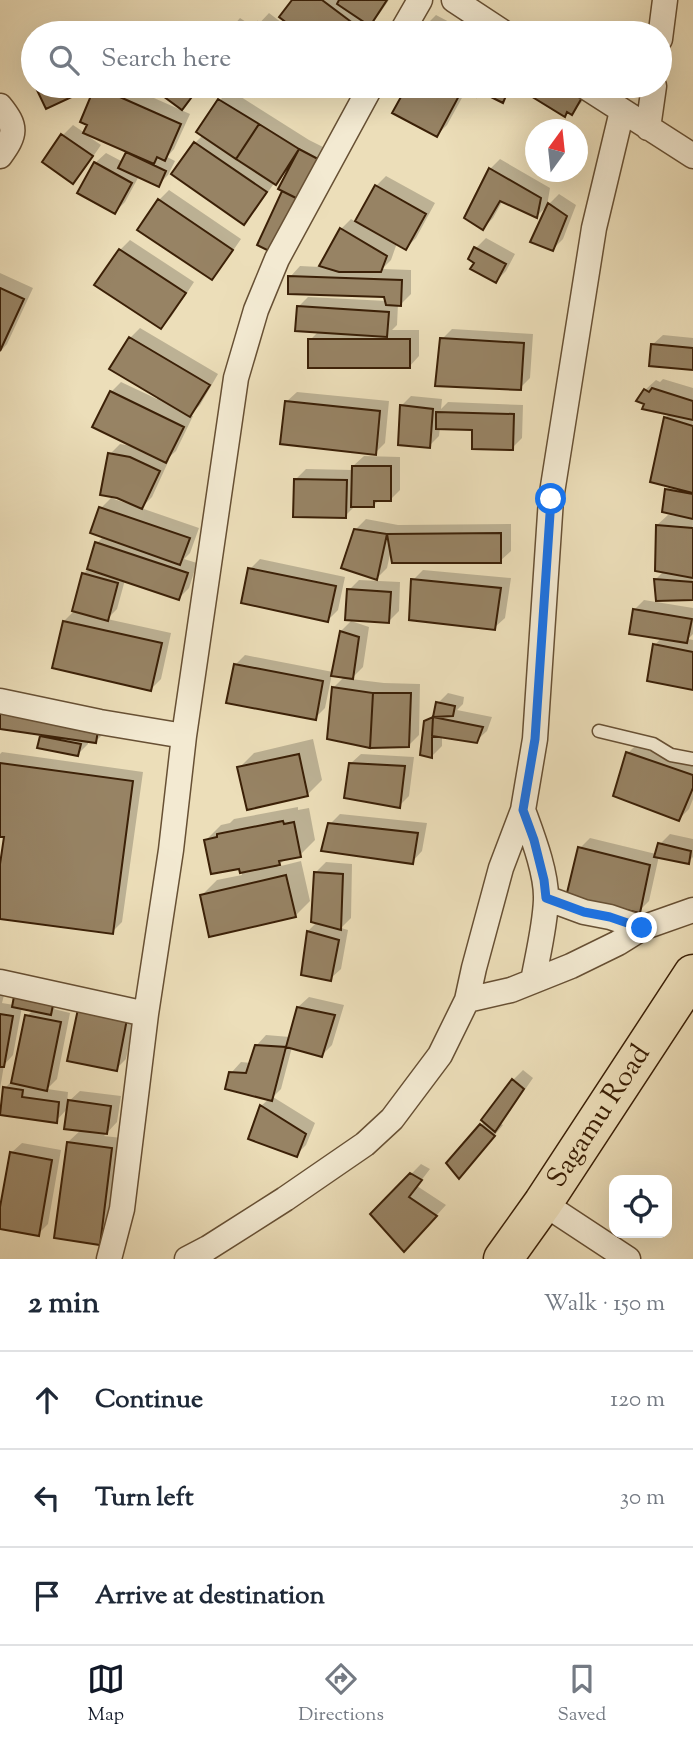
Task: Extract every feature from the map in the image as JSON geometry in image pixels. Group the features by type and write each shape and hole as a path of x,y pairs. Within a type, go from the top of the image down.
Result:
{"highway":[{"name":"Sagamu Road","path":"503,1259 543,1203 693,974"}],"street":[{"path":"408,21 421,0"},
{"path":"454,0 486,21"},
{"path":"662,21 665,0"},
{"path":"109,1259 122,1209 184,736 236,378 256,310 276,259 364,98"},
{"path":"602,98 693,156"},
{"path":"648,128 652,98"},
{"path":"0,106 10,118 13,127 9,143 0,156"},
{"path":"187,1259 208,1248 365,1144 392,1119 440,1055 467,1000 501,868 523,810 535,739 551,499 594,228 622,111"},
{"path":"0,701 184,736"},
{"path":"523,810 534,840 546,898 533,981"},
{"path":"546,898 642,928"},
{"path":"467,1000 511,990 571,966 642,928 693,910"},
{"path":"0,982 146,1014"},
{"path":"543,1203 628,1259"}],"lane":[{"path":"599,731 653,744 671,755 693,759"}],"building":[{"path":"292,0 322,0 350,21 284,21 279,17"},
{"path":"339,0 387,0 373,21 362,21 337,4"},
{"path":"41,98 70,98 46,109"},
{"path":"90,98 122,98 181,124 165,161 157,157 154,164 83,133 87,125 80,122"},
{"path":"166,98 191,98 182,110"},
{"path":"400,98 458,98 437,137 392,113"},
{"path":"534,98 582,98 572,115 567,112 565,117"},
{"path":"218,99 259,124 236,159 196,132"},
{"path":"259,124 299,149 276,185 236,159"},
{"path":"61,134 93,156 73,184 42,162"},
{"path":"194,142 267,192 244,225 171,174"},
{"path":"299,149 318,159 298,199 278,189"},
{"path":"126,152 166,171 159,187 118,168"},
{"path":"94,162 132,183 115,214 77,193"},
{"path":"489,168 541,198 537,218 500,201 483,230 464,218"},
{"path":"375,185 426,214 406,250 355,221"},
{"path":"282,191 298,199 273,253 257,245"},
{"path":"158,199 233,250 212,280 137,230"},
{"path":"548,203 567,216 553,251 530,242"},
{"path":"340,228 387,256 381,272 339,272 319,266"},
{"path":"474,247 506,264 496,283 470,269 474,263 468,259"},
{"path":"119,249 186,293 161,329 94,285"},
{"path":"288,276 402,280 401,306 386,305 384,297 288,294"},
{"path":"0,288 24,299 0,351"},
{"path":"297,306 389,312 387,337 295,331"},
{"path":"129,337 210,385 190,417 109,369"},
{"path":"440,338 524,343 521,390 435,386"},
{"path":"308,339 410,339 410,368 308,368"},
{"path":"651,344 693,348 693,370 649,366"},
{"path":"652,388 693,401 693,420 642,409 644,404 636,401 644,389 649,392"},
{"path":"110,391 184,427 166,463 92,427"},
{"path":"285,401 380,411 376,455 280,444"},
{"path":"400,405 433,409 430,448 398,445"},
{"path":"436,412 514,414 513,450 472,449 472,430 436,429"},
{"path":"664,417 693,426 693,493 650,482"},
{"path":"108,453 130,457 160,471 142,509 117,498 100,495"},
{"path":"352,466 391,466 391,501 374,501 374,507 351,507"},
{"path":"294,479 347,480 346,518 293,517"},
{"path":"665,489 693,494 693,519 662,512"},
{"path":"99,507 190,538 180,565 90,533"},
{"path":"656,525 693,528 693,578 655,571"},
{"path":"354,529 387,534 377,580 341,568"},
{"path":"501,533 501,563 392,563 387,534"},
{"path":"95,542 188,573 179,600 87,569"},
{"path":"248,568 336,586 328,622 241,603"},
{"path":"82,573 118,583 108,621 72,611"},
{"path":"411,579 501,588 495,630 409,620"},
{"path":"654,579 693,582 693,600 656,601"},
{"path":"347,589 391,592 389,623 345,620"},
{"path":"633,609 692,619 687,643 629,634"},
{"path":"63,621 162,643 151,691 52,668"},
{"path":"340,631 359,637 353,679 331,676"},
{"path":"653,644 693,652 693,690 647,681"},
{"path":"234,664 323,681 316,720 226,703"},
{"path":"332,687 373,693 370,748 327,739"},
{"path":"373,693 411,693 409,747 370,748"},
{"path":"436,702 455,706 453,716 433,717"},
{"path":"0,709 99,724 96,743 0,729"},
{"path":"433,717 432,758 420,755 424,721"},
{"path":"433,717 483,727 477,743 432,736"},
{"path":"40,736 81,744 78,756 37,748"},
{"path":"626,752 693,775 693,788 679,821 613,796"},
{"path":"299,754 308,796 247,810 237,767"},
{"path":"0,763 133,781 113,934 0,919 0,864 4,837 0,837"},
{"path":"349,763 405,766 400,808 344,798"},
{"path":"283,821 284,824 294,822 301,857 279,861 280,865 240,873 239,869 211,874 204,840 217,837 217,834"},
{"path":"328,823 418,833 413,864 321,851"},
{"path":"658,843 691,851 689,864 654,857"},
{"path":"578,847 650,865 640,913 566,897"},
{"path":"314,872 343,874 341,930 311,922"},
{"path":"286,875 296,917 209,937 200,895"},
{"path":"307,931 339,940 331,981 301,975"},
{"path":"15,991 54,1000 51,1015 12,1007"},
{"path":"297,1007 335,1015 322,1057 286,1047"},
{"path":"78,1009 127,1019 117,1071 67,1061"},
{"path":"0,1014 13,1016 4,1067 0,1067"},
{"path":"25,1015 61,1022 47,1091 11,1083"},
{"path":"255,1045 286,1047 272,1101 225,1089 229,1072 246,1073"},
{"path":"512,1079 524,1089 495,1132 481,1120"},
{"path":"3,1087 23,1090 22,1097 59,1102 57,1123 0,1115"},
{"path":"68,1100 111,1106 107,1134 64,1129"},
{"path":"260,1105 306,1134 297,1157 248,1139"},
{"path":"480,1124 495,1136 459,1179 446,1163"},
{"path":"67,1142 112,1148 100,1245 54,1238"},
{"path":"10,1152 52,1160 39,1236 0,1229 0,1207"},
{"path":"410,1173 422,1180 409,1197 437,1216 404,1252 370,1214"}],"route":[{"path":"551,499 535,739 523,810 534,840 546,898 642,928"}]}
